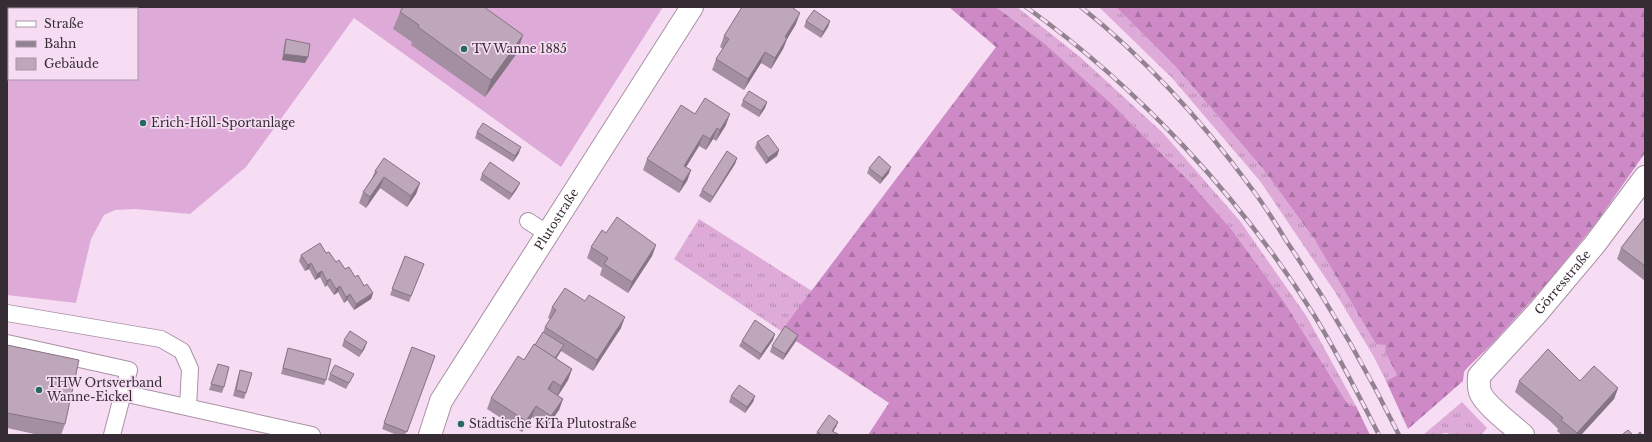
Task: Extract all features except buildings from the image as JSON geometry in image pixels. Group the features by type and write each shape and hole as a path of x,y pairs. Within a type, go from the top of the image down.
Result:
{"street":[{"name":"Plutostraße","path":"430,435 441,401 692,7"},
{"name":"Görresstraße","path":"1523,435 1485,400 1480,392 1478,384 1479,376 1543,306 1595,244 1645,177"}],"lane":[{"path":"528,221 548,234"},
{"path":"7,313 161,339 182,351 190,369 188,407"},
{"path":"7,344 129,370 112,435"},
{"path":"123,393 312,435"}],"green space":[{"name":"Erich-Höll-Sportanlage","path":"7,7 663,7 561,167 354,18 246,167 190,214 135,209 115,210 104,215 91,239 76,303 7,295"},
{"path":"949,7 996,7 1044,43 1112,104 1188,180 1232,230 1285,303 1349,406 1356,406 1370,435 868,435 889,403 781,331 996,47"},
{"path":"996,7 1017,7 1079,56 1163,133 1240,221 1307,317 1356,406 1349,406 1285,303 1232,230 1188,180 1112,104 1044,43"},
{"path":"1099,7 1116,7 1176,67 1263,169 1315,240 1387,345 1385,352 1397,375 1386,381 1374,357 1335,292 1260,181 1172,78"},
{"path":"1116,7 1645,7 1645,153 1596,223 1550,280 1491,345 1467,368 1464,372 1463,381 1408,429 1386,381 1397,375 1385,352 1386,345 1376,344 1315,240 1263,169 1176,67"},
{"path":"699,219 812,291 781,331 674,259"},
{"path":"1462,402 1487,428 1481,435 1450,435 1448,433 1444,433 1441,435 1423,435"}],"railway":[{"path":"1026,7 1068,38 1108,72 1185,147 1220,187 1285,271 1314,315 1340,359 1379,435"},
{"path":"1081,7 1128,48 1172,92 1214,140 1257,195 1318,289 1360,361 1399,435"}],"place":[{"name":"TV Wanne 1885","path":"464,49"},
{"name":"Erich-Höll-Sportanlage","path":"143,123"},
{"name":"THW Ortsverband Wanne-Eickel","path":"39,390"},
{"name":"Städtische KiTa Plutostraße","path":"461,424"}]}
